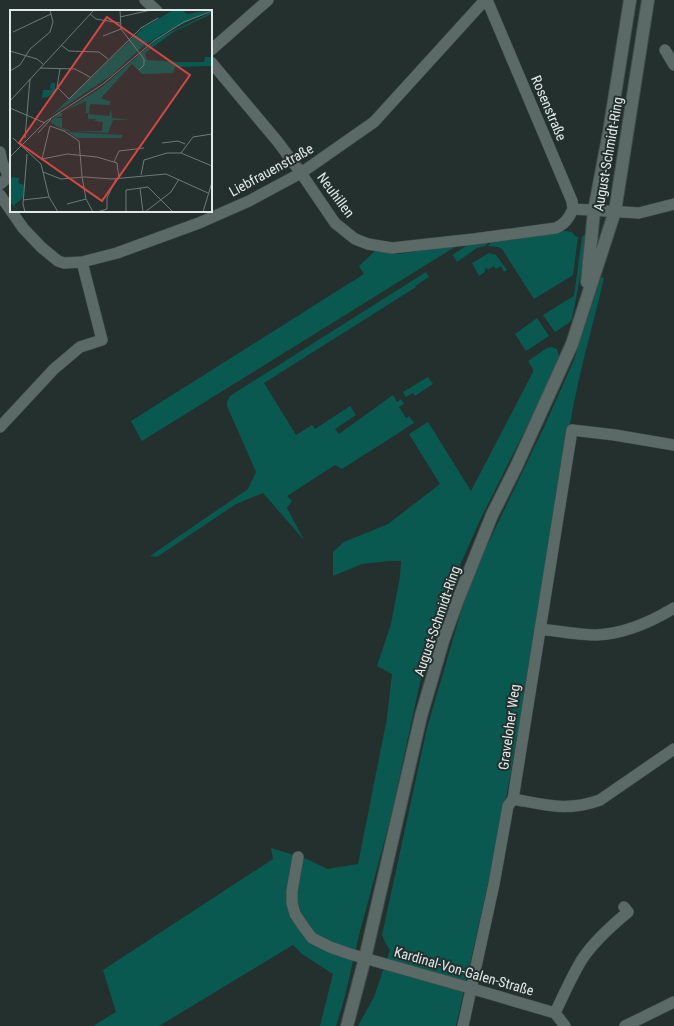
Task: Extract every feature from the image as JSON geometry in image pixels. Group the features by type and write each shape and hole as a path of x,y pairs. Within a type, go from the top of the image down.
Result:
{"main road":[{"name":"August-Schmidt-Ring","path":"584,309 594,211 609,132 630,0"},
{"name":"August-Schmidt-Ring","path":"347,1026 365,958 421,716 443,641 492,515 516,467 572,344 614,211 648,0"}],"street":[{"path":"145,0 156,10"},
{"path":"212,49 268,0"},
{"name":"Liebfrauenstraße","path":"12,212 23,228 45,251 64,264 82,262 116,253 199,223 249,201 301,173 374,122 486,0"},
{"name":"Rosenstraße","path":"486,0 572,201 573,209"},
{"path":"665,50 674,65"},
{"name":"Neuhillen","path":"212,63 278,142 336,223 355,239 379,247 392,248 556,228 570,217 573,209"},
{"path":"0,152 2,162 10,176 0,184"},
{"name":"Liebfrauenstraße","path":"0,195 10,209"},
{"path":"573,209 627,213 639,212 674,204"},
{"path":"0,427 54,369 70,355 80,347 102,340 82,262"},
{"name":"Graveloher Weg","path":"462,1026 494,884 508,806 513,799 572,430 615,435 674,445"},
{"path":"540,629 594,635 604,634 654,620 674,608"},
{"path":"513,799 562,808 587,805 600,800 674,749"},
{"path":"298,857 292,891 292,903 295,914 312,938 330,947 365,958"},
{"path":"565,1026 555,1014 568,985 582,960 604,933 628,912 624,907"},
{"name":"Kardinal-Von-Galen-Straße","path":"365,958 555,1014"},
{"path":"625,1026 674,1002"}],"green space":[{"path":"565,231 572,232 578,237 573,275 534,299 502,249 488,246 494,239"},
{"path":"586,233 581,272 572,319 555,332 543,315 574,296 582,237"},
{"path":"491,240 485,246 477,248 457,262 453,255 439,264 469,244"},
{"path":"458,245 142,441 131,421 364,274 359,266 375,251 398,254"},
{"path":"489,253 496,255 507,270 504,272 501,266 496,269 494,266 488,270 485,268 485,272 479,276 472,263"},
{"path":"426,272 429,277 415,286 416,287 264,383 296,435 312,425 315,429 350,406 356,415 335,429 339,434 393,395 397,402 401,399 404,404 399,407 406,418 409,416 414,423 342,469 335,465 287,496 292,501 287,508 304,540 263,493 236,504 157,557 150,556 248,489 256,472 227,406 230,396"},
{"path":"601,277 604,278 580,376 564,457 524,700 506,798 456,1026 358,1026 374,997 390,950 382,935 427,728 463,605 483,554 545,425 574,360"},
{"path":"537,318 549,336 526,351 515,334"},
{"path":"552,347 557,349 559,357 548,384 481,518 456,574 438,623 421,678 390,820 336,1026 320,1026 333,974 302,954 293,945 159,1026 93,1026 116,1012 103,970 273,859 271,848 307,859 327,869 358,864 387,718 392,674 377,666 391,624 400,576 401,561 362,564 333,576 333,552 344,542 388,524 440,484 409,434 428,422 471,491 533,372 533,369 528,361 547,348"},
{"path":"428,377 433,384 415,396 413,393 406,397 403,392"}]}
